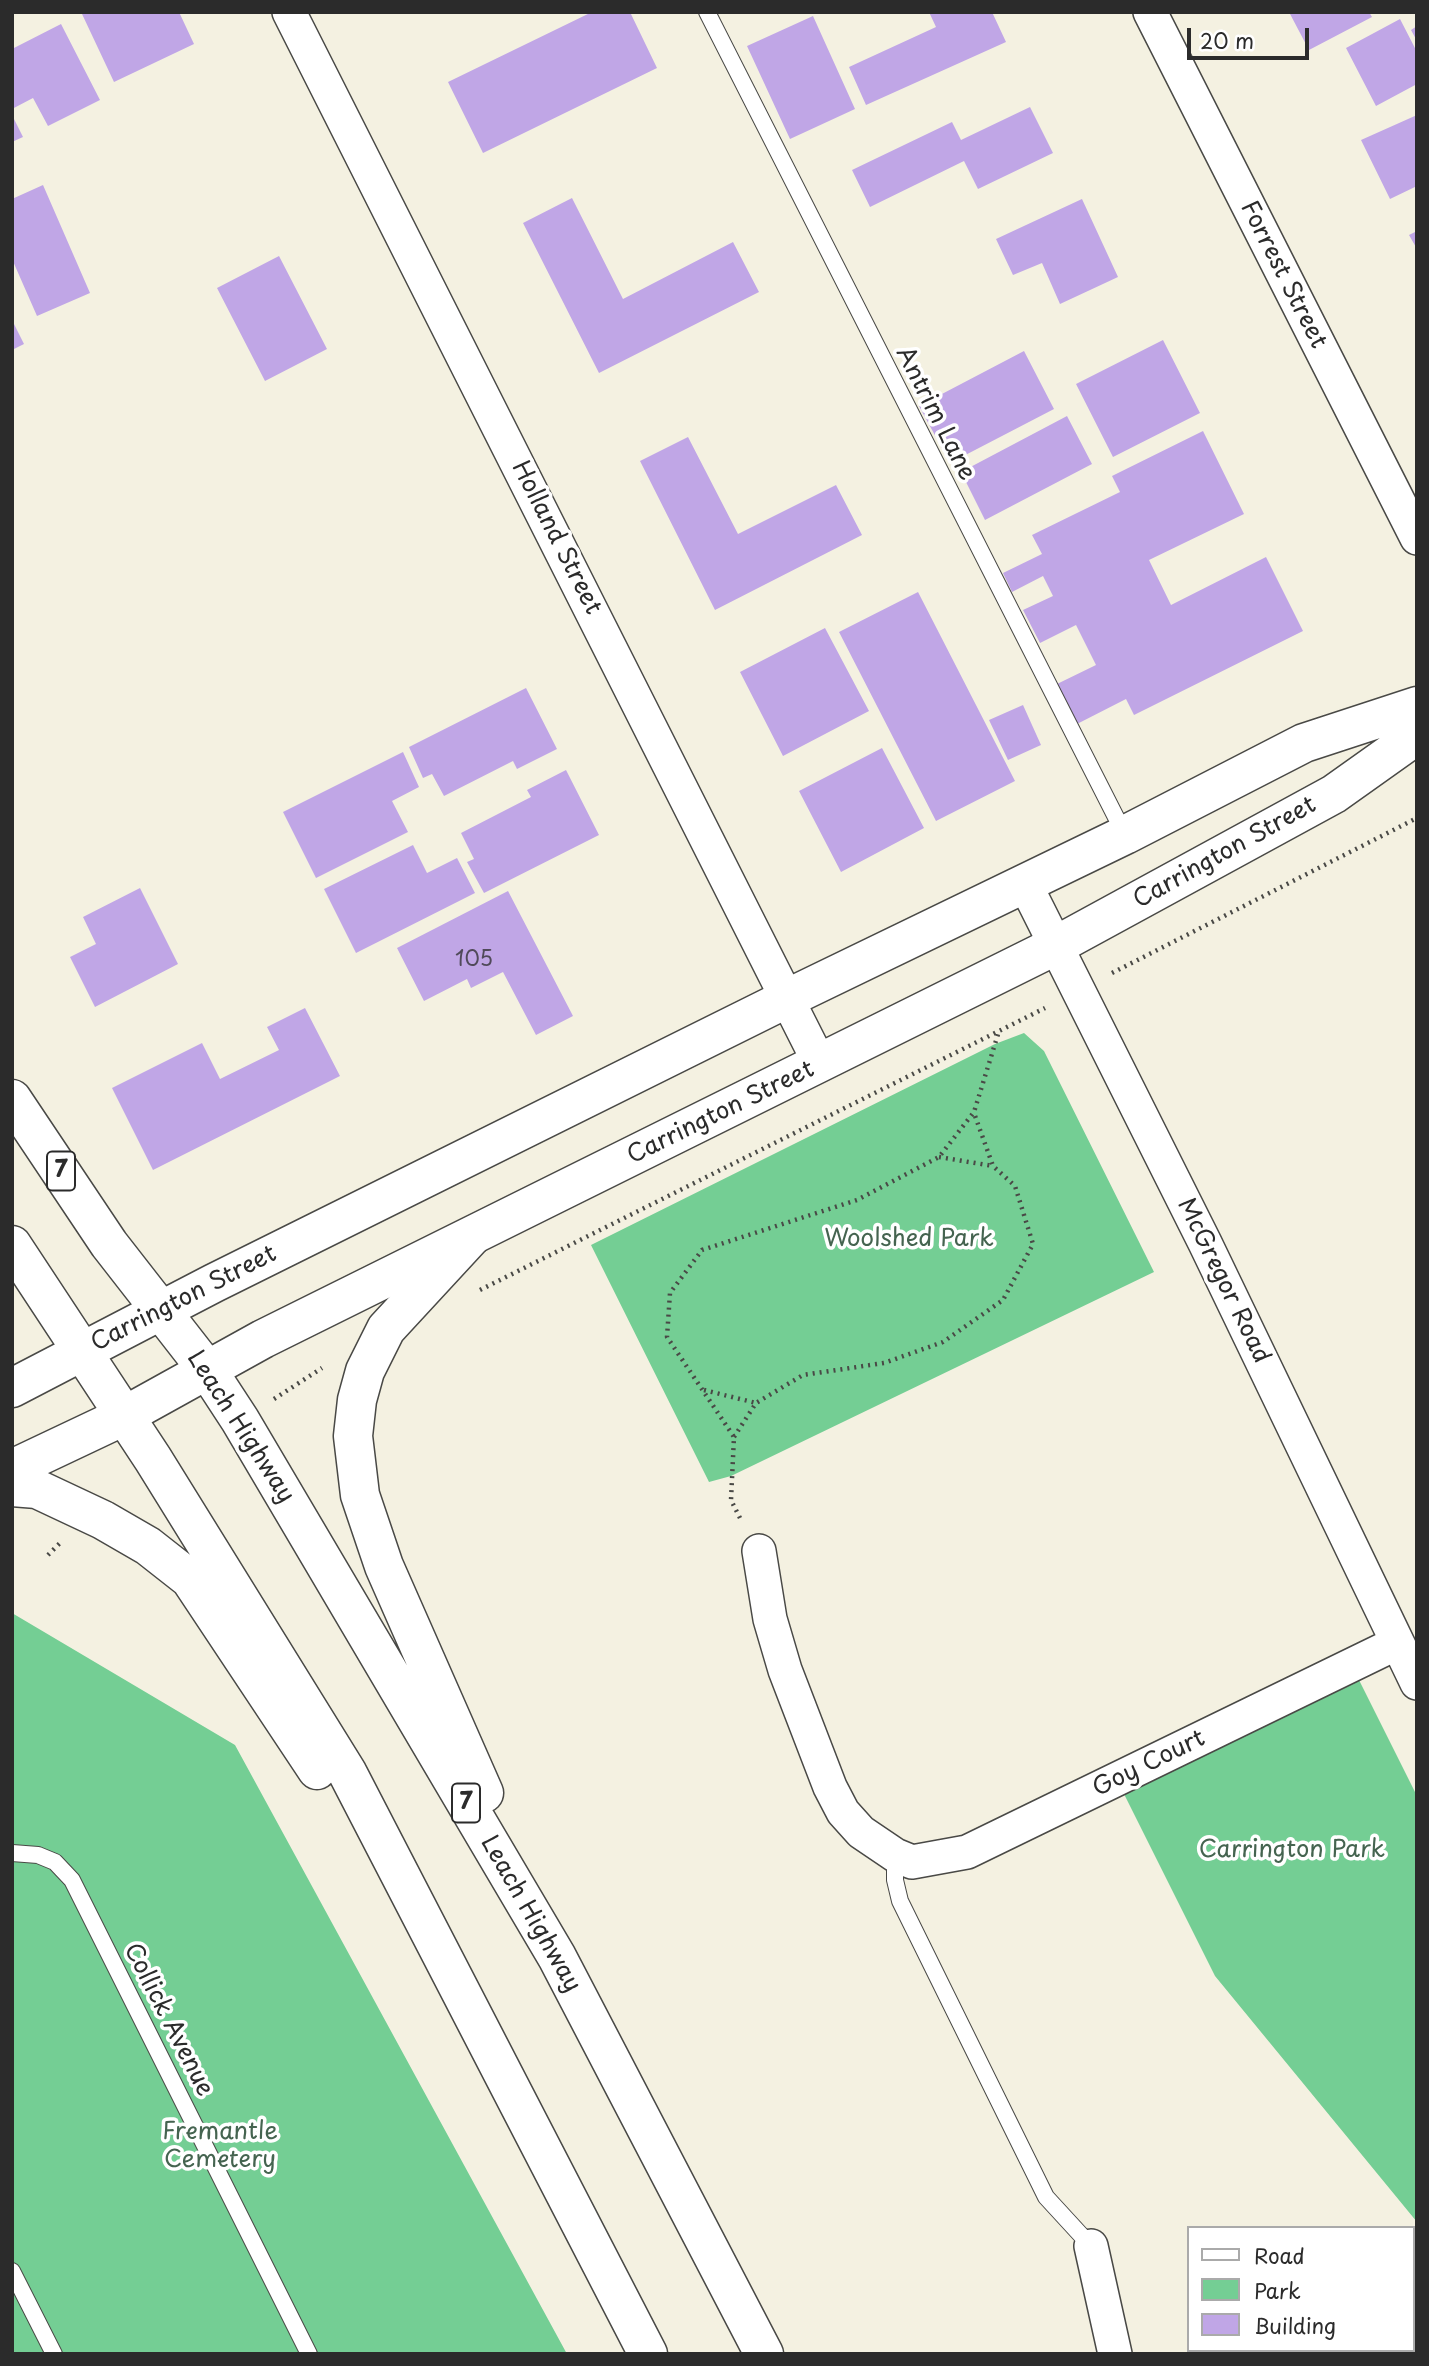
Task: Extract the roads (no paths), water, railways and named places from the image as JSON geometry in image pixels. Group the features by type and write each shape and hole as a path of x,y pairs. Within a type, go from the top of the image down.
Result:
{"main road":[{"name":"Carrington Street","path":"12,1388 161,1310 788,998 1125,835 1304,743 1417,706"},
{"name":"Carrington Street","path":"12,1469 124,1416 263,1339 1055,946 1334,794 1417,735"},
{"name":"7","path":"12,1099 109,1244 161,1310"},
{"path":"471,1237 386,1329 365,1371 357,1400 353,1436 360,1495 384,1566 557,1957"},
{"path":"12,1246 124,1416 347,1772 424,1916 648,2354"},
{"name":"Leach Highway","path":"161,1310 208,1371 240,1420 557,1957 764,2354"},
{"path":"12,1487 37,1489 103,1520 148,1546 190,1579 316,1769 424,1916"}],"street":[{"name":"Holland Street","path":"289,12 820,1064"},
{"name":"Forrest Street","path":"1150,12 1417,538"},
{"name":"McGregor Road","path":"1024,882 1205,1243 1417,1683"},
{"name":"Goy Court","path":"759,1551 770,1619 785,1670 843,1812 861,1832 895,1855 912,1862 967,1852 1397,1643"},
{"path":"1091,2246 1115,2354"}],"lane":[{"name":"Antrim Lane","path":"706,12 1125,835"},
{"name":"Collick Avenue","path":"12,1853 38,1855 55,1862 72,1880 309,2354"},
{"path":"895,1855 895,1880 900,1900 1045,2197 1091,2246"},
{"path":"12,2271 54,2354"}],"park label":[{"name":"Woolshed Park","path":"909,1239"},
{"name":"Carrington Park","path":"1292,1850"},
{"name":"Fremantle Cemetery","path":"220,2146"}]}
